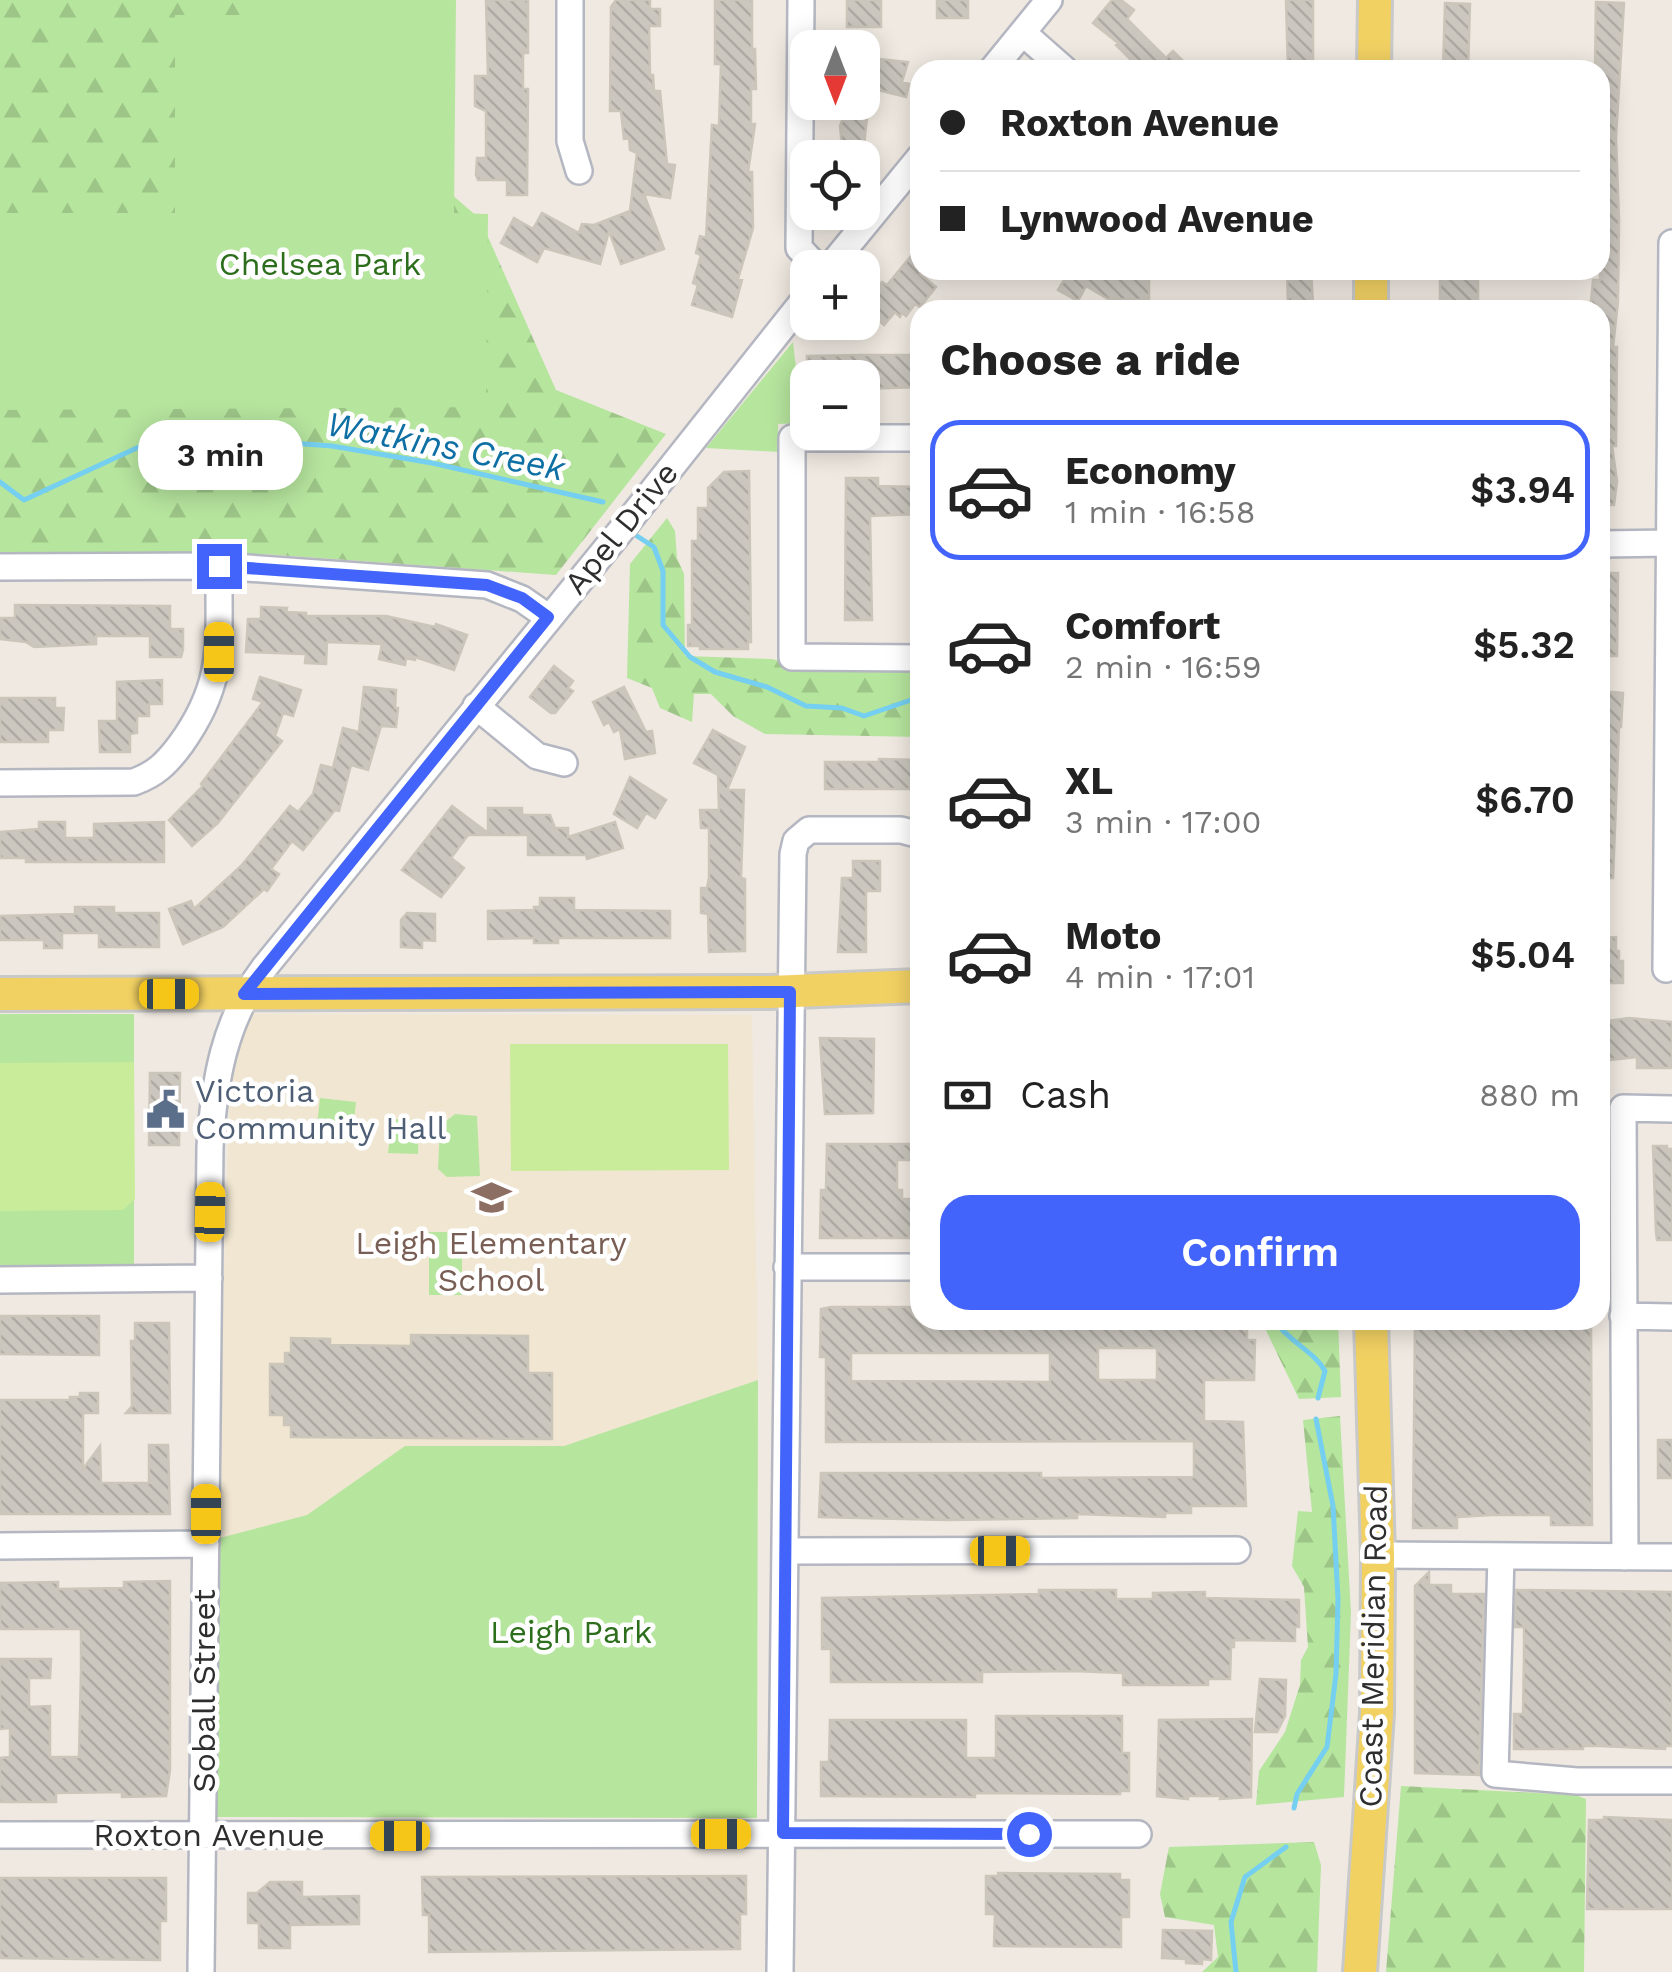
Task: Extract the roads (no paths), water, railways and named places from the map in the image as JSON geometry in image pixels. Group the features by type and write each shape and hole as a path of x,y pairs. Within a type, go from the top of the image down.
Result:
{"main road":[{"path":"1374,60 1375,0"},
{"path":"0,994 790,992 910,986"},
{"name":"Coast Meridian Road","path":"1360,1972 1377,1713 1378,1555 1371,1330"}],"street":[{"path":"570,0 570,141 578,171"},
{"path":"801,250 802,0"},
{"path":"1000,60 1049,0"},
{"path":"1023,32 1054,60"},
{"path":"844,250 910,170"},
{"path":"1666,969 1672,243"},
{"name":"Apel Drive","path":"244,994 790,317"},
{"path":"910,438 792,438 792,657 910,658"},
{"path":"1610,544 1670,543"},
{"path":"0,566 219,566 487,585 522,598 548,617"},
{"path":"0,783 134,782 151,776 166,764 204,709 217,673 219,566"},
{"path":"476,706 537,756 564,763"},
{"path":"780,1972 792,854 801,835 809,830 910,833"},
{"name":"Soball Street","path":"202,1972 214,1096 224,1048 244,994"},
{"path":"1625,1557 1623,1108 1672,1109"},
{"path":"788,1267 910,1267"},
{"path":"0,1280 209,1278"},
{"path":"1624,1316 1672,1317"},
{"path":"0,1546 206,1544"},
{"path":"786,1551 1237,1550"},
{"path":"1378,1555 1672,1557"},
{"path":"1501,1556 1495,1774 1577,1781 1672,1781"},
{"name":"Roxton Avenue","path":"0,1835 1138,1834"}],"waterway":[{"name":"Watkins Creek","path":"0,482 24,500 167,434 332,446 432,463 603,502"},
{"name":"Watkins Creek","path":"637,536 654,547 663,571 663,625 690,657 715,672 767,687 806,706 842,708 864,716 910,700"},
{"name":"Watkins Creek","path":"1283,1330 1325,1371 1318,1398"},
{"name":"Watkins Creek","path":"1294,1808 1297,1794 1327,1747 1336,1674 1338,1599 1333,1506 1316,1419"},
{"name":"Watkins Creek","path":"1236,1972 1231,1922 1245,1877 1286,1847"}],"place":[{"name":"Victoria Community Hall","path":"165,1109"},
{"name":"Leigh Elementary School","path":"491,1198"}],"park label":[{"name":"Chelsea Park","path":"320,264"},
{"name":"Leigh Park","path":"571,1632"}]}
